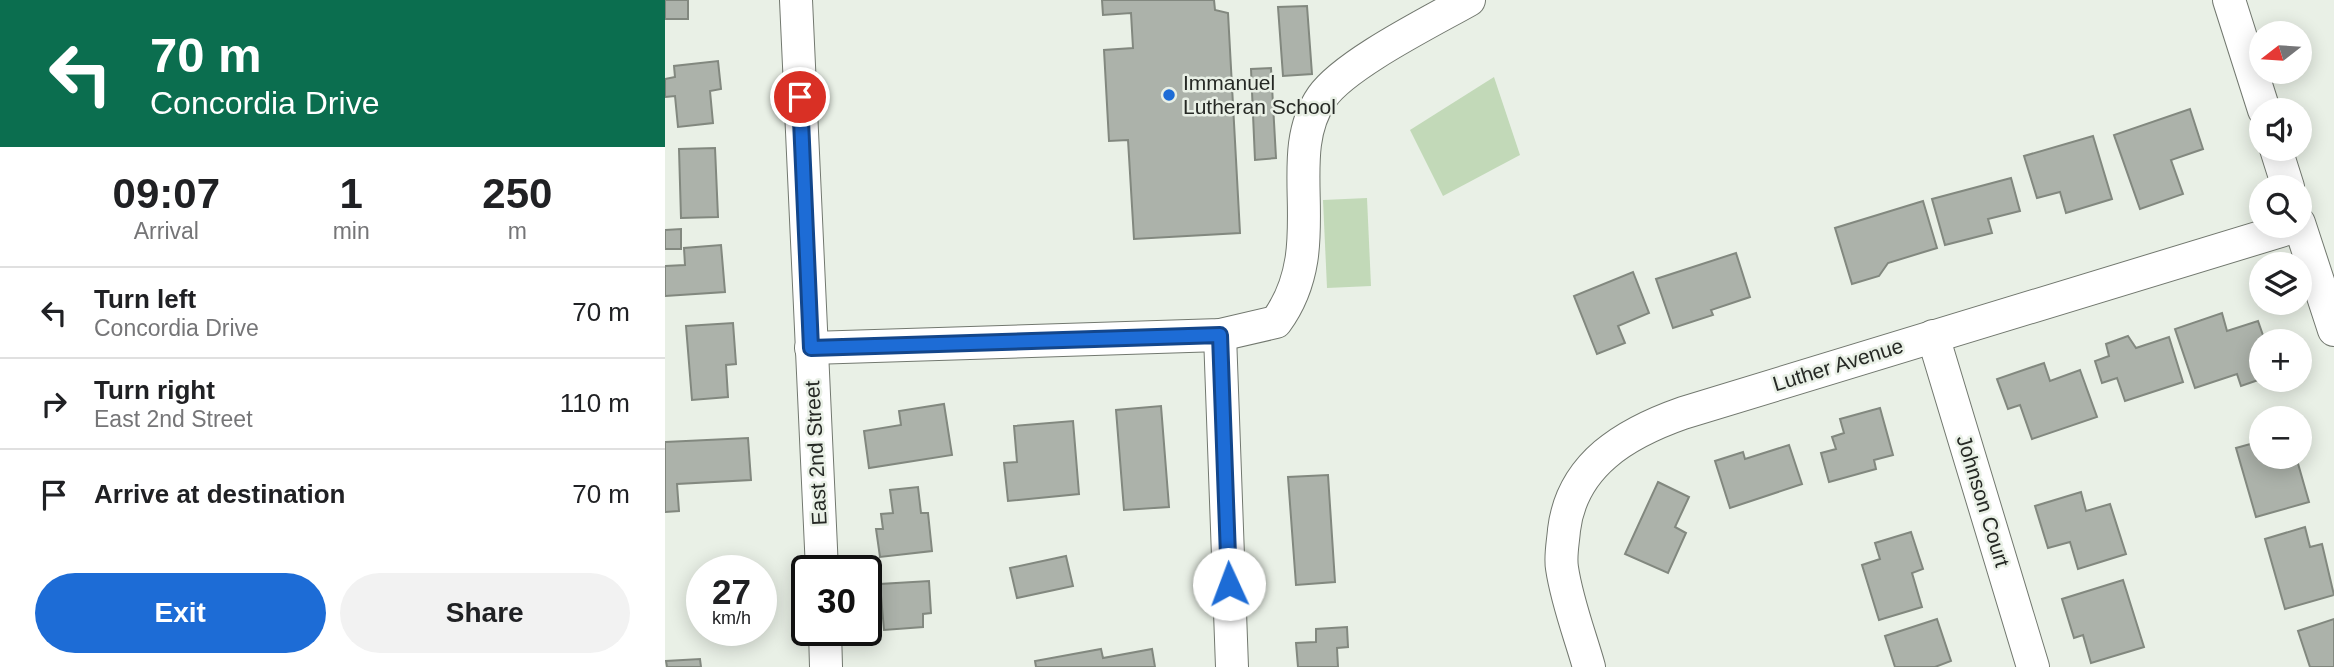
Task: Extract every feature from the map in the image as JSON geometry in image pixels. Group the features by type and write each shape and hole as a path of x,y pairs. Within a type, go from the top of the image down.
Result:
{"street":[{"name":"East 2nd Street","path":"796,0 821,555"},
{"path":"811,348 1220,335 1276,322 1296,290 1306,245 1306,138 1321,98 1334,83 1384,49 1469,0"},
{"path":"2229,0 2260,98"},
{"name":"Luther Avenue","path":"1589,667 1562,565 1565,522 1583,478 1611,448 1654,423 2256,238"},
{"path":"2303,238 2334,330"},
{"path":"1220,335 1232,667"},
{"name":"Johnson Court","path":"1933,336 2033,667"},
{"path":"825,646 826,667"}],"green space":[{"path":"1494,77 1520,155 1443,196 1410,130"},
{"path":"1367,198 1371,286 1327,288 1323,200"}],"building":[{"path":"665,0 688,0 688,19 665,19"},
{"name":"Immanuel Lutheran School","path":"1102,0 1214,0 1215,10 1228,13 1240,233 1134,239 1128,140 1109,141 1104,50 1133,48 1131,13 1103,15"},
{"path":"1307,6 1312,74 1283,76 1278,7"},
{"path":"718,61 721,89 710,91 713,123 678,127 675,96 665,97 665,79 675,77 674,66"},
{"path":"1271,68 1276,158 1255,160 1251,69"},
{"path":"2190,109 2203,149 2171,160 2183,194 2140,209 2114,135"},
{"path":"2093,136 2112,199 2066,213 2060,192 2037,198 2024,156"},
{"path":"715,148 718,217 681,218 679,149"},
{"path":"2011,178 2020,211 1988,219 1992,233 1945,245 1932,199"},
{"path":"1923,201 1937,248 1888,263 1879,276 1852,284 1835,228"},
{"path":"681,229 681,249 665,249 665,230"},
{"path":"721,245 725,292 665,296 665,266 685,265 684,248"},
{"path":"1736,253 1750,297 1711,310 1713,315 1673,328 1656,279"},
{"path":"1633,272 1649,313 1618,326 1625,343 1597,354 1574,296"},
{"path":"2222,313 2227,331 2258,321 2261,329 2249,329 2249,383 2241,386 2237,374 2195,388 2175,329"},
{"path":"733,323 736,364 726,365 728,397 692,400 686,326"},
{"path":"2128,336 2136,348 2169,337 2183,382 2125,401 2117,378 2102,383 2095,361 2109,356 2106,344"},
{"path":"2044,363 2050,381 2080,370 2097,417 2032,439 2020,405 2008,409 1997,379"},
{"path":"944,404 952,455 869,468 864,431 901,425 899,411"},
{"path":"1161,406 1169,507 1124,510 1116,410"},
{"path":"1880,408 1893,455 1874,460 1876,469 1829,482 1821,453 1836,449 1832,437 1844,433 1840,419"},
{"path":"1073,421 1079,494 1008,501 1004,463 1017,462 1014,426"},
{"path":"748,438 751,480 677,484 679,511 665,512 665,442"},
{"path":"2249,444 2249,469 2300,469 2309,502 2256,517 2236,448"},
{"path":"1789,445 1802,484 1730,508 1715,461 1743,452 1745,459"},
{"path":"1328,475 1335,582 1296,585 1288,477"},
{"path":"1658,482 1689,497 1675,527 1686,533 1668,573 1625,554"},
{"path":"918,487 921,513 928,513 932,551 880,555 876,529 883,529 881,514 893,513 890,490"},
{"path":"2081,492 2086,511 2110,504 2126,554 2078,569 2070,542 2048,548 2035,506"},
{"path":"2305,527 2310,547 2322,544 2334,595 2285,609 2265,539"},
{"path":"1911,532 1923,569 1912,573 1922,607 1879,620 1862,565 1880,559 1875,543"},
{"path":"1066,556 1073,586 1017,598 1010,568"},
{"path":"2123,580 2144,647 2091,663 2083,635 2074,638 2062,599"},
{"path":"929,581 931,613 923,614 923,627 884,630 882,584"},
{"path":"1937,619 1951,661 1935,667 1895,667 1885,636"},
{"path":"2334,619 2334,667 2310,667 2298,631"},
{"path":"1347,627 1348,647 1337,648 1338,667 1298,667 1296,643 1316,642 1316,629"},
{"path":"1101,649 1103,658 1152,649 1155,667 1036,667 1035,661"},
{"path":"700,659 701,667 667,667 666,661"}],"place":[{"name":"Immanuel Lutheran School","path":"1169,95"}],"route":[{"path":"800,97 811,348 1220,335 1229,584"}]}
